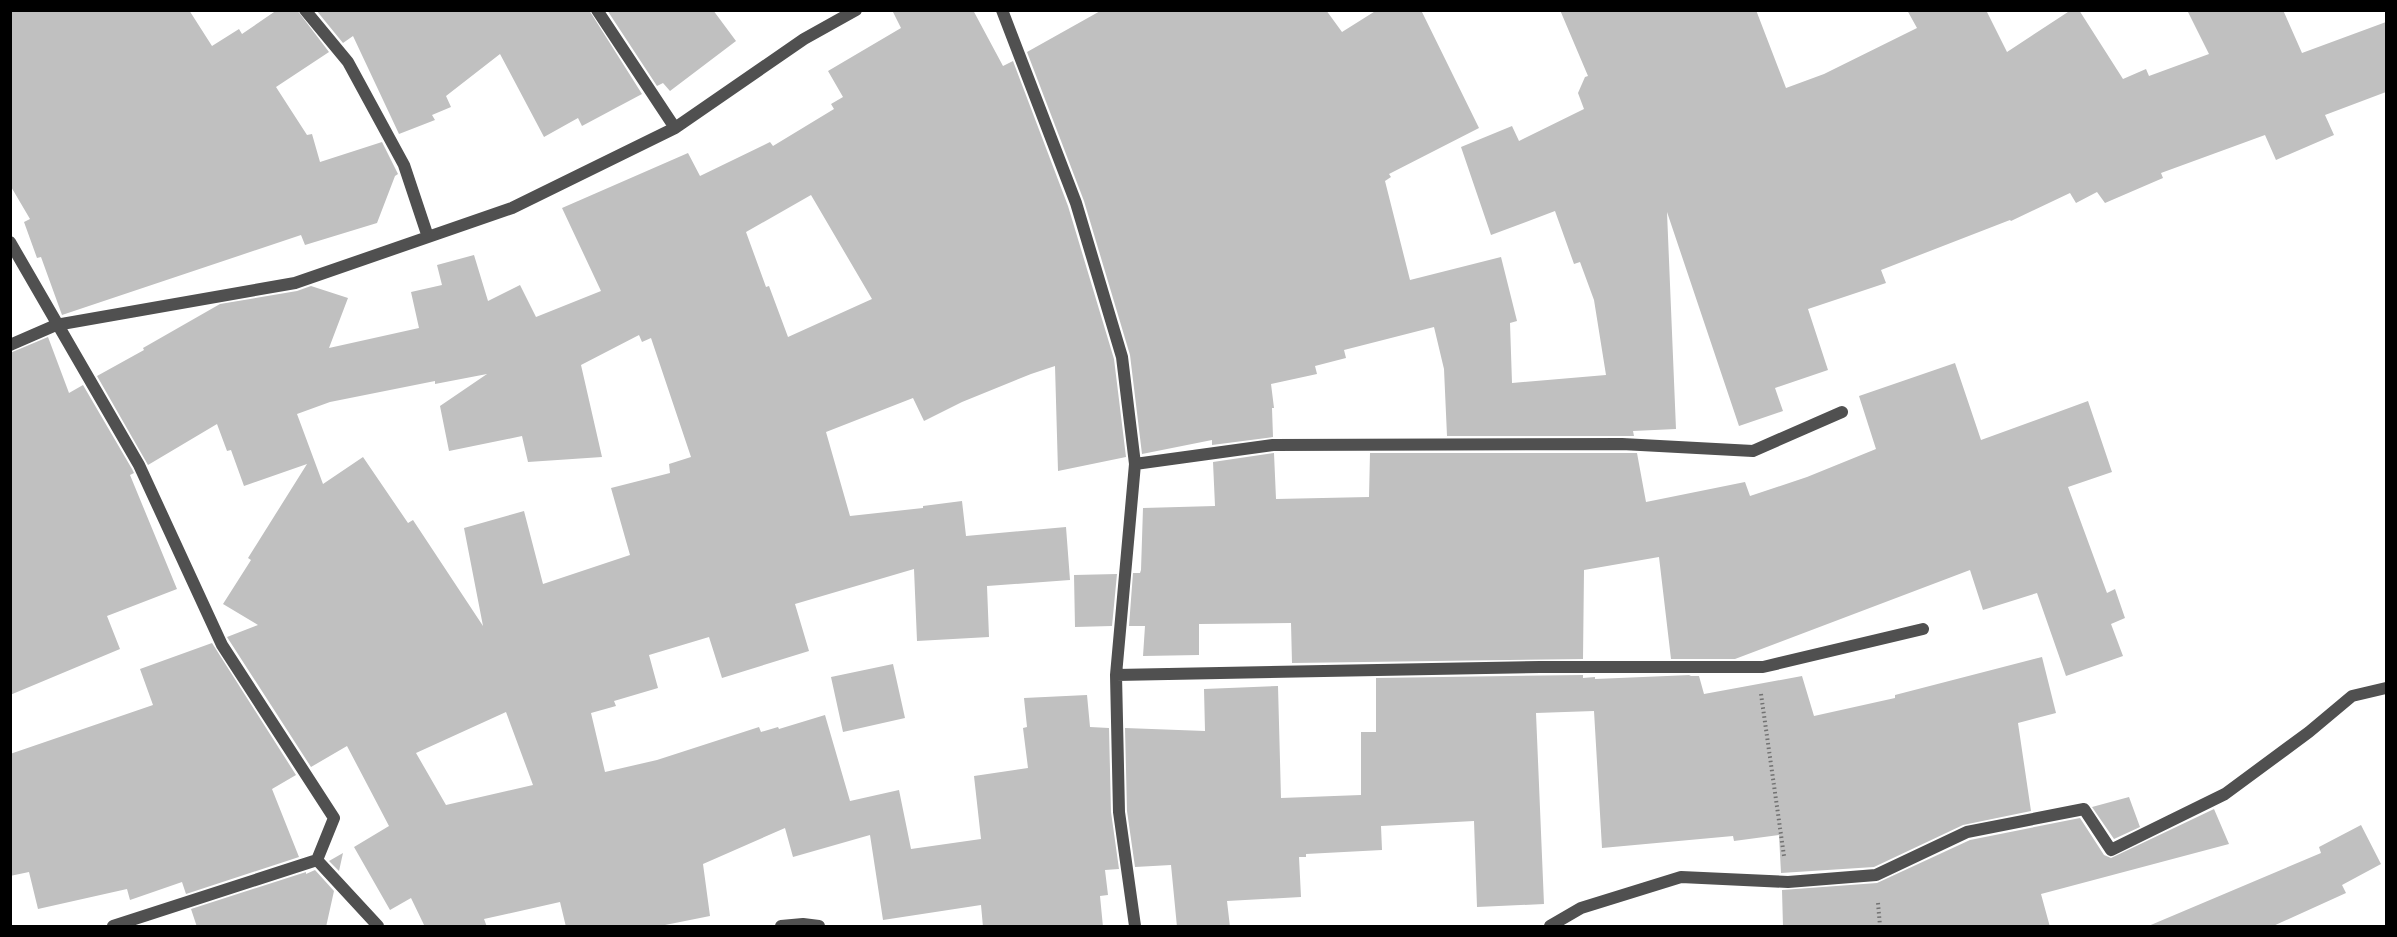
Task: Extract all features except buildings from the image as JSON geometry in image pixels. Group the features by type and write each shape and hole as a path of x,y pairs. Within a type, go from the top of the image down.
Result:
{"street":[{"path":"305,10 348,62 404,165 428,237"},
{"path":"597,10 675,128"},
{"path":"10,345 56,325 295,283 512,208 675,128 804,39 856,10"},
{"path":"1002,10 1076,203 1122,357 1135,464 1116,675 1119,812 1135,927"},
{"path":"10,242 139,465 222,645 334,818 317,860 113,927"},
{"path":"1135,464 1273,445 1622,444 1753,451 1842,412"},
{"path":"1116,675 1540,667 1763,667 1923,629"},
{"path":"1550,927 1581,908 1681,877 1788,882 1876,875 1967,832 2084,809 2111,850 2225,794 2309,732 2352,696 2386,688"},
{"path":"317,860 378,927"},
{"path":"781,927 803,924 819,927"}],"path":[{"path":"1763,667 1761,697 1788,882"}]}
